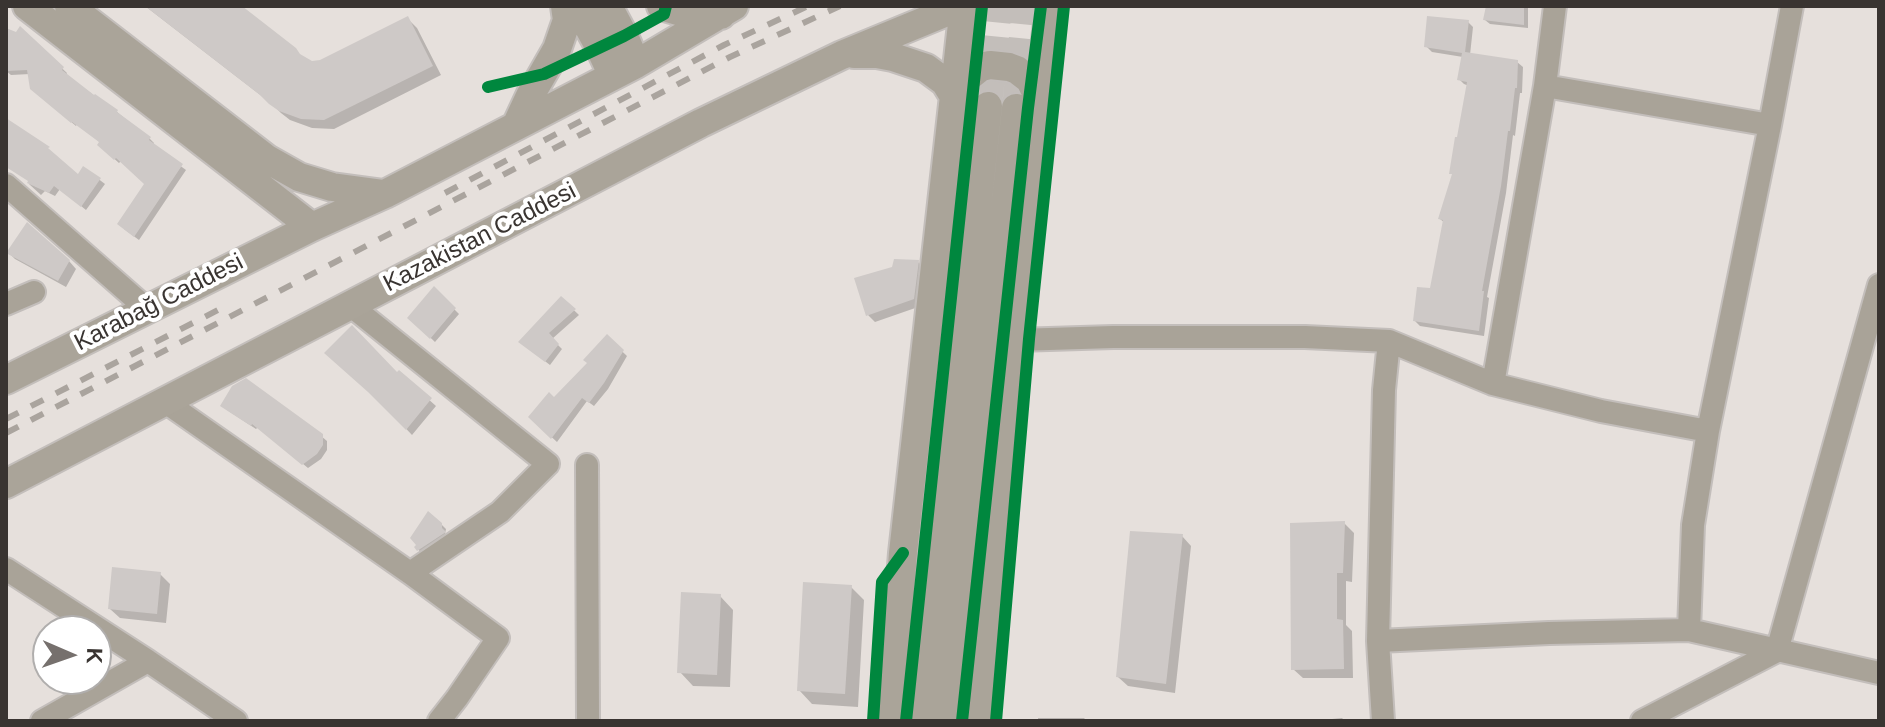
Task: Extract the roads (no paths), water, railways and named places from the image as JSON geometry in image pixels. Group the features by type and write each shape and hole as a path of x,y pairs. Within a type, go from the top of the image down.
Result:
{"main road":[{"path":"27,6 312,227"},
{"path":"69,6 267,159 299,177 332,187 385,194"},
{"path":"516,126 557,49 567,20 565,6"},
{"path":"577,6 600,48 625,70"},
{"path":"608,6 624,36 625,70"},
{"path":"661,6 678,11 728,11"},
{"path":"890,721 903,553 963,6"},
{"name":"Kazakistan Caddesi","path":"6,484 701,123 842,55 963,6"},
{"path":"950,721 1028,104 1047,9"},
{"name":"Karabağ Caddesi","path":"6,380 312,227 385,194 625,70 728,11"},
{"path":"842,55 877,54 911,62 936,74 953,95"},
{"path":"953,95 971,73 981,67 1000,65 1025,75 1035,88 1028,104 1017,340 979,721"},
{"path":"922,721 988,106"}],"street":[{"path":"1493,384 1545,86 1555,6"},
{"path":"1689,630 1693,525 1708,431 1792,6"},
{"path":"1545,86 1770,125"},
{"path":"6,185 147,309"},
{"path":"1642,721 1777,651 1879,285"},
{"path":"6,304 34,292"},
{"path":"350,305 548,464 500,512 410,573"},
{"path":"1017,340 1305,337 1389,341 1493,384 1601,411 1708,431"},
{"path":"1383,721 1378,641 1384,390 1389,341"},
{"path":"164,401 498,638 439,721"},
{"path":"587,465 588,721"},
{"path":"6,569 236,721"},
{"path":"1378,641 1689,630 1879,673"},
{"path":"42,721 148,661"}],"tunnel":[{"path":"988,106 998,6"},
{"path":"1016,108 1026,6"}],"railway":[{"path":"445,193 724,45 808,6"},
{"path":"6,433 730,57 840,6"},
{"path":"6,419 218,310"}]}
